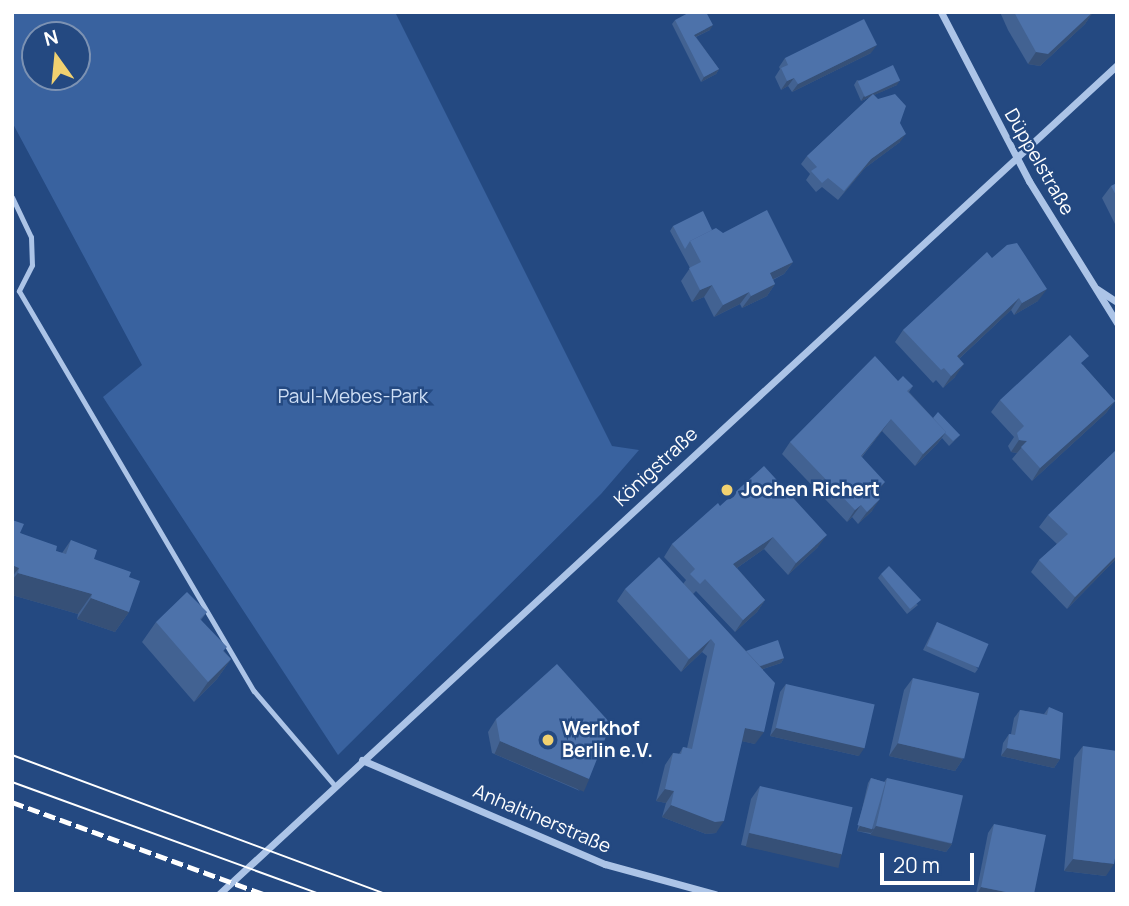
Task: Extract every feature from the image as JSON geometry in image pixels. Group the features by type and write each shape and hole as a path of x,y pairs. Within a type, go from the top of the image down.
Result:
{"street":[{"name":"Düppelstraße","path":"942,12 1016,157 1117,323"},
{"name":"Königstraße","path":"219,894 1117,65"},
{"path":"1094,287 1117,302"},
{"name":"Anhaltinerstraße","path":"362,760 606,864 715,894"}],"lane":[{"path":"12,197 31,237 32,265 19,291 254,691 335,786"}],"green space":[{"name":"Paul-Mebes-Park","path":"12,12 395,12 612,446 639,450 601,494 338,755 103,397 142,365 12,122"}],"building":[{"path":"690,12 706,12 713,25 694,35 719,69 704,77 675,20"},
{"path":"1014,12 1093,12 1048,54 1036,52"},
{"path":"864,19 877,45 798,84 794,78 787,81 781,68 788,65 785,58"},
{"path":"893,65 900,80 865,97 858,81"},
{"path":"873,94 878,99 895,94 906,106 900,123 906,134 871,159 844,191 828,178 822,183 811,171 817,167 807,156"},
{"path":"1117,183 1117,197 1111,186"},
{"path":"767,210 793,262 770,273 775,284 751,296 749,292 723,305 712,285 700,290 689,268 701,262 690,241 716,228 723,233"},
{"path":"703,211 712,230 690,241 685,249 673,226"},
{"path":"1017,243 1047,289 1022,303 1019,298 957,356 964,364 951,376 944,368 941,370 903,330 987,252 992,258 1007,245"},
{"path":"1070,335 1089,356 1081,363 1115,401 1040,468 1021,447 1027,441 1019,440 1017,433 1024,426 1000,400"},
{"path":"875,356 898,381 903,376 913,386 907,391 946,432 923,454 891,419 861,456 885,482 874,493 880,499 867,512 861,505 855,510 790,442"},
{"path":"938,412 960,435 953,441 933,418"},
{"path":"1117,449 1117,555 1075,597 1039,560 1068,534 1048,515"},
{"path":"764,466 827,535 796,563 773,537 733,564 765,600 743,620 705,579 700,584 690,574 695,569 672,544"},
{"path":"12,520 24,524 20,533 57,546 56,551 66,554 71,540 97,550 94,559 131,572 129,577 140,581 129,612 91,598 92,594 18,573 19,568 12,565"},
{"path":"659,557 775,683 764,732 745,728 724,821 715,822 671,805 674,791 665,789 673,753 681,754 683,747 692,749 715,644 711,639 689,659 625,589"},
{"path":"889,566 921,600 910,609 881,574"},
{"path":"187,592 207,612 200,619 227,647 223,651 231,659 208,682 156,622"},
{"path":"937,622 989,644 978,668 927,646"},
{"path":"778,640 784,658 760,666 746,651"},
{"path":"557,664 611,724 589,779 500,741 496,719"},
{"path":"913,678 979,693 964,759 898,743"},
{"path":"786,684 875,704 865,748 776,728"},
{"path":"1049,707 1063,713 1060,759 1007,748 1009,734 1015,735 1020,710 1047,715"},
{"path":"1083,746 1117,751 1117,847 1114,864 1073,859"},
{"path":"871,778 885,782 872,829 857,825"},
{"path":"887,778 963,796 952,843 876,826"},
{"path":"760,786 853,807 842,854 749,833"},
{"path":"994,824 1046,835 1034,894 1016,894 981,887"}],"tram line":[{"path":"12,755 386,894"},
{"path":"12,782 319,894"}],"railway":[{"path":"12,802 264,894"}],"place":[{"name":"Jochen Richert","path":"727,490"},
{"name":"Werkhof Berlin e.V.","path":"548,740"}]}
